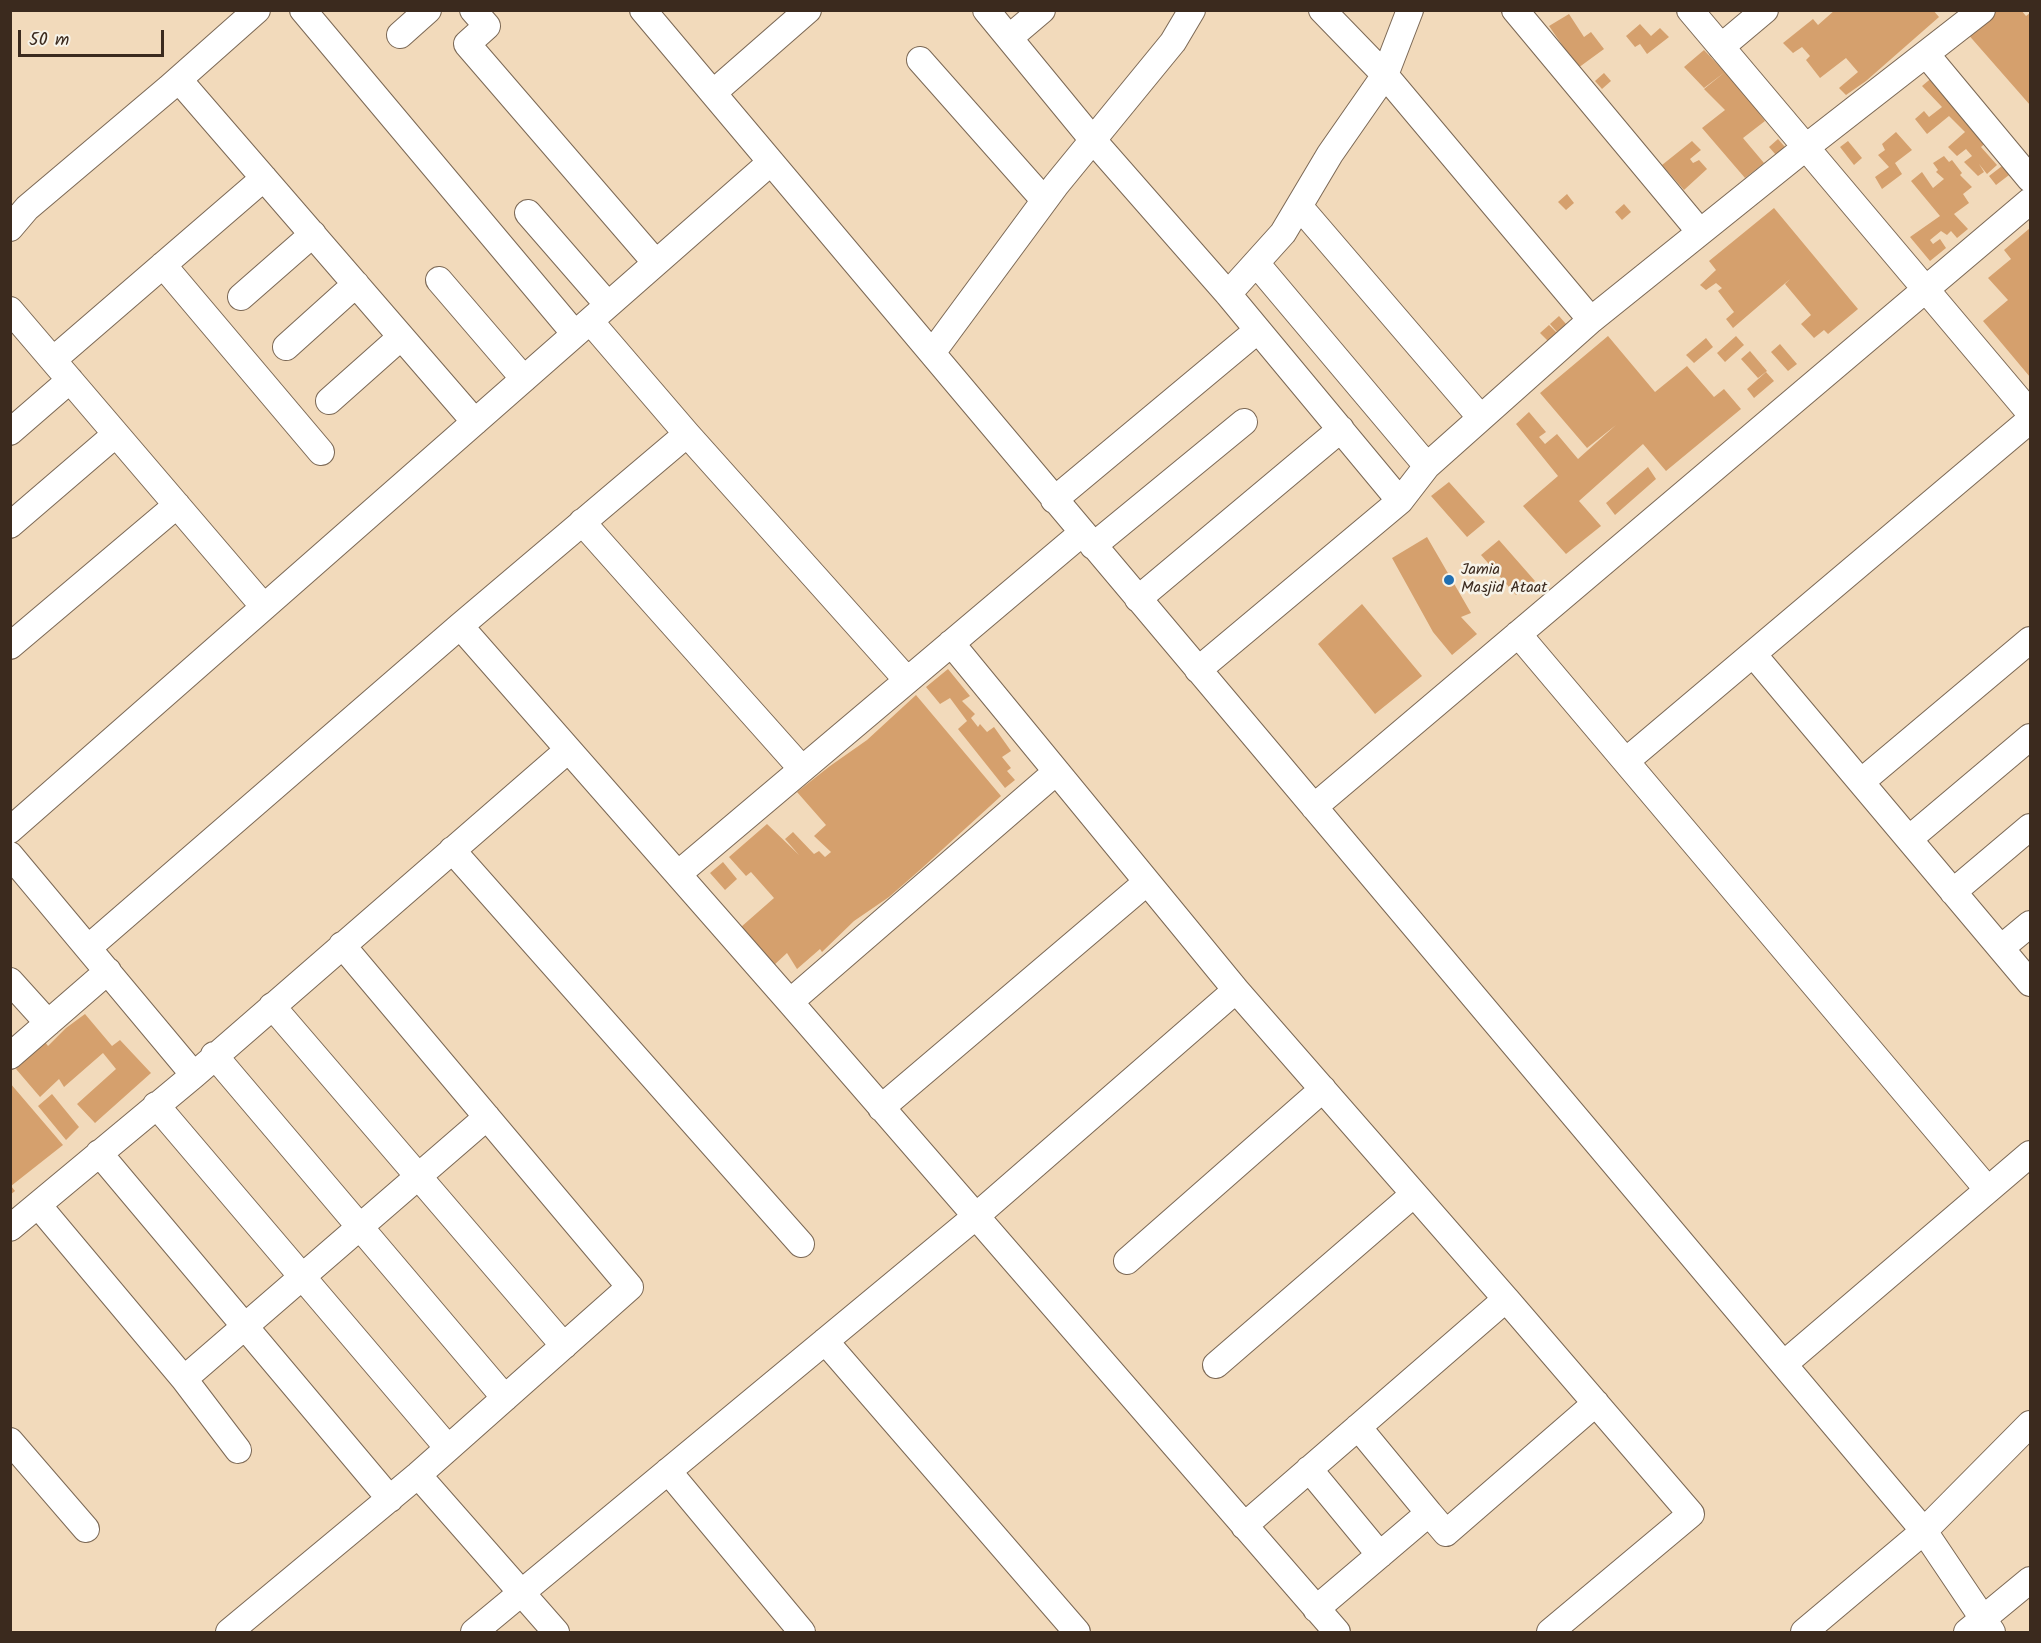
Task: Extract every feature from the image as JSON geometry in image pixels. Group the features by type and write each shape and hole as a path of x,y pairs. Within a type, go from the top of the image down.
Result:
{"street":[{"path":"10,228 27,208 257,10"},
{"path":"303,10 591,320 687,434 907,680"},
{"path":"400,35 428,10"},
{"path":"473,10 487,26 467,44 656,263"},
{"path":"643,10 1087,540 1924,1531 1981,1628 2031,1580"},
{"path":"713,93 808,10"},
{"path":"986,10 1092,139 1228,294 1400,501"},
{"path":"1009,38 1042,10"},
{"path":"932,353 1044,200 1173,42 1192,10"},
{"path":"1322,10 1385,75 1591,320"},
{"path":"1228,294 1283,233 1330,154 1385,75 1410,10"},
{"path":"1515,10 1700,232"},
{"path":"1690,10 2031,412"},
{"path":"1721,47 1765,10"},
{"path":"1198,670 1400,501 1427,466 1591,320 1805,148 1982,10"},
{"path":"1926,54 2031,179"},
{"path":"920,60 1044,200"},
{"path":"178,80 475,422"},
{"path":"10,830 771,162"},
{"path":"53,360 264,178"},
{"path":"1314,807 2031,201"},
{"path":"1299,206 1481,418"},
{"path":"528,213 591,320"},
{"path":"241,297 313,234"},
{"path":"1256,263 1427,466"},
{"path":"163,265 321,452"},
{"path":"439,280 524,379"},
{"path":"286,347 356,284"},
{"path":"13,318 53,360 264,607"},
{"path":"1054,500 1258,330"},
{"path":"329,401 401,337"},
{"path":"10,432 70,380"},
{"path":"1626,761 2031,420"},
{"path":"678,874 951,643 1244,422"},
{"path":"1138,599 1341,429"},
{"path":"10,525 116,434"},
{"path":"88,948 460,626 687,434"},
{"path":"10,646 177,505"},
{"path":"582,522 802,769"},
{"path":"460,626 1337,1632"},
{"path":"1518,634 1988,1190"},
{"path":"1861,783 2031,640"},
{"path":"951,643 1236,990 1690,1514 1550,1632"},
{"path":"1753,654 2031,983"},
{"path":"1909,839 2031,737"},
{"path":"10,1228 194,1075 214,1055 568,750"},
{"path":"790,1002 1056,772"},
{"path":"1953,892 2031,827"},
{"path":"452,850 801,1244"},
{"path":"10,855 194,1075"},
{"path":"881,1108 1147,882"},
{"path":"2001,948 2031,924"},
{"path":"229,1632 418,1475 630,1287 342,945"},
{"path":"10,1056 108,971"},
{"path":"10,981 48,1023"},
{"path":"474,1632 975,1217 1236,990"},
{"path":"272,1006 564,1346"},
{"path":"214,1055 505,1398"},
{"path":"1127,1261 1323,1089"},
{"path":"156,1105 448,1448"},
{"path":"184,1378 487,1117"},
{"path":"99,1153 390,1499"},
{"path":"1784,1364 2031,1154"},
{"path":"1216,1365 1414,1194"},
{"path":"38,1205 184,1378 238,1450"},
{"path":"1244,1526 1506,1299"},
{"path":"825,1341 1077,1632"},
{"path":"1358,1427 1446,1533 1596,1403"},
{"path":"1804,1632 1924,1531 2031,1424"},
{"path":"10,1441 86,1529"},
{"path":"1309,1469 1380,1555"},
{"path":"668,1472 802,1632"},
{"path":"418,1475 556,1632"},
{"path":"1316,1609 1429,1513"}],"building":[{"path":"1835,10 1933,10 1939,17 1866,81 1846,95 1839,88 1858,72 1846,58 1820,78 1806,60 1810,56 1802,47 1793,53 1783,43 1813,19 1818,25"},
{"path":"1993,10 2021,10 2026,16 2030,13 2030,105 1966,32"},
{"path":"1569,14 1584,37 1591,32 1604,49 1578,68 1549,26"},
{"path":"1640,24 1651,36 1660,28 1669,37 1647,54 1640,44 1635,47 1626,36"},
{"path":"1704,50 1725,72 1704,88 1684,67"},
{"path":"1725,72 1765,121 1743,138 1764,163 1745,178 1702,128 1725,110 1704,89"},
{"path":"1604,73 1611,81 1602,89 1595,81"},
{"path":"1934,76 1989,140 1981,147 1997,165 1987,174 1979,164 1984,172 1978,176 1964,162 1972,156 1966,149 1957,156 1948,147 1965,132 1949,116 1927,134 1915,119 1924,111 1929,117 1942,107 1922,86"},
{"path":"1896,132 1912,150 1895,163 1902,174 1882,189 1875,177 1889,167 1878,155 1885,150 1882,144"},
{"path":"1778,139 1785,147 1776,155 1769,147"},
{"path":"1692,141 1701,150 1690,159 1693,163 1699,160 1707,169 1684,190 1662,165"},
{"path":"1848,141 1862,158 1854,165 1840,147"},
{"path":"1944,156 1949,162 1952,160 1962,173 1960,175 1972,187 1963,194 1969,203 1954,214 1968,229 1957,238 1951,231 1947,235 1941,231 1930,240 1933,244 1940,239 1946,248 1930,261 1910,237 1940,216 1911,181 1922,172 1933,188 1944,179 1936,172 1938,170 1933,163"},
{"path":"2006,163 2013,172 1996,185 1989,176"},
{"path":"1567,194 1574,203 1566,210 1558,202"},
{"path":"1624,204 1631,212 1622,220 1615,212"},
{"path":"1774,208 1858,309 1828,334 1824,330 1814,338 1801,324 1811,315 1785,284 1790,279 1733,328 1726,319 1734,312 1718,291 1722,288 1716,283 1706,290 1700,285 1716,270 1709,261"},
{"path":"2030,228 2030,377 1983,321 2008,300 1988,278 2011,259 2004,250"},
{"path":"1559,316 1566,324 1557,332 1550,324"},
{"path":"1549,325 1557,333 1548,341 1540,333"},
{"path":"1608,336 1655,392 1687,366 1714,397 1724,389 1741,409 1666,471 1643,444 1579,501 1601,526 1566,554 1523,506 1558,476 1516,424 1529,412 1546,432 1539,437 1545,444 1557,434 1578,459 1616,425 1587,448 1540,393"},
{"path":"1736,336 1744,345 1725,362 1717,353"},
{"path":"1706,338 1713,347 1694,363 1686,355"},
{"path":"1780,344 1797,364 1788,371 1771,352"},
{"path":"1750,351 1767,371 1758,378 1741,359"},
{"path":"1766,372 1774,381 1754,398 1747,389"},
{"path":"1648,467 1656,479 1615,515 1606,503"},
{"path":"1449,482 1485,522 1467,537 1431,496"},
{"path":"1427,537 1471,613 1461,617 1477,634 1452,655 1433,632 1392,558"},
{"path":"1499,540 1535,581 1516,595 1481,555"},
{"path":"1362,604 1422,676 1375,714 1318,644"},
{"path":"948,669 970,696 962,701 975,714 971,718 978,727 980,724 987,732 994,727 1011,751 1002,757 1011,768 1007,771 1015,780 1005,788 958,729 967,721 950,698 940,704 926,687"},
{"path":"916,695 1001,796 889,897 854,921 822,952 820,949 797,969 787,953 773,966 741,927 774,898 751,872 746,876 729,857 767,824 799,855 785,839 793,832 814,854 819,851 825,857 831,852 814,836 826,825 797,792 867,740"},
{"path":"723,862 737,879 725,890 710,873"},
{"path":"85,1014 112,1046 120,1040 151,1073 95,1123 77,1104 116,1069 103,1053 64,1087 59,1079 40,1097 16,1069 45,1042 48,1046 66,1028"},
{"path":"10,1083 63,1145 11,1186 15,1191 10,1195"},
{"path":"52,1094 79,1127 66,1140 38,1106"}],"place":[{"name":"Jamia Masjid Ataat","path":"1449,580"}]}
